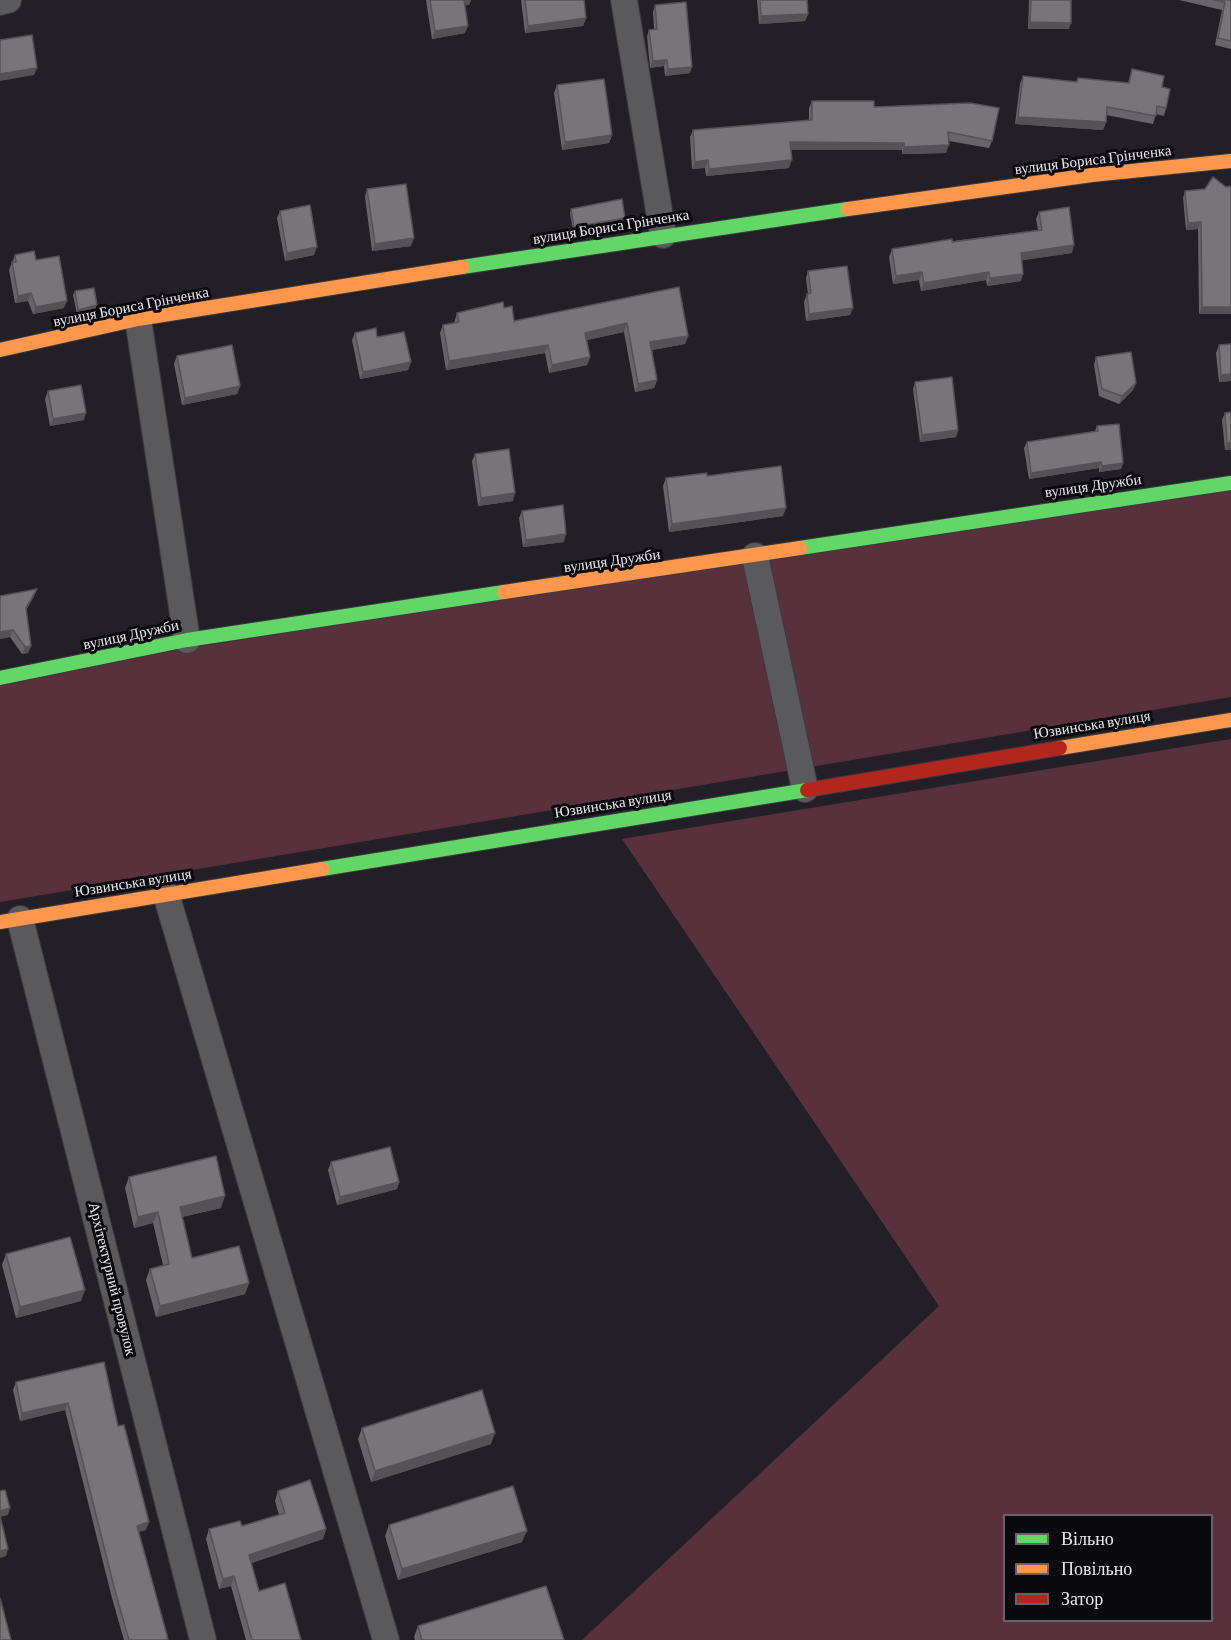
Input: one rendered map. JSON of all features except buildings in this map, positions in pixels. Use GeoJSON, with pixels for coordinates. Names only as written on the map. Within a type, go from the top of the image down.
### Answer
{"type":"FeatureCollection","features":[{"type":"Feature","properties":{"kind":"street"},"geometry":{"type":"LineString","coordinates":[[0,2],[8,0]]}},
{"type":"Feature","properties":{"kind":"street"},"geometry":{"type":"LineString","coordinates":[[624,0],[663,235]]}},
{"type":"Feature","properties":{"kind":"street","name":"вулиця Бориса Грінченка"},"geometry":{"type":"LineString","coordinates":[[0,350],[138,319],[663,235],[1080,177],[1231,160]]}},
{"type":"Feature","properties":{"kind":"street"},"geometry":{"type":"LineString","coordinates":[[138,319],[187,640]]}},
{"type":"Feature","properties":{"kind":"street","name":"вулиця Дружби"},"geometry":{"type":"LineString","coordinates":[[0,678],[187,640],[755,556],[928,526],[1231,483]]}},
{"type":"Feature","properties":{"kind":"street"},"geometry":{"type":"LineString","coordinates":[[755,556],[805,789]]}},
{"type":"Feature","properties":{"kind":"street","name":"Юзвинська вулиця"},"geometry":{"type":"LineString","coordinates":[[10,920],[1231,720]]}},
{"type":"Feature","properties":{"kind":"street"},"geometry":{"type":"LineString","coordinates":[[166,894],[386,1640]]}},
{"type":"Feature","properties":{"kind":"street","name":"Архітектурний провулок"},"geometry":{"type":"LineString","coordinates":[[10,920],[203,1640]]}},
{"type":"Feature","properties":{"kind":"shaded area"},"geometry":{"type":"Polygon","coordinates":[[[1231,483],[1231,697],[0,902],[0,678],[1231,483]]]}},
{"type":"Feature","properties":{"kind":"shaded area"},"geometry":{"type":"Polygon","coordinates":[[[1231,739],[1231,1640],[582,1640],[939,1306],[622,839],[1231,739]]]}},
{"type":"Feature","properties":{"kind":"traffic: fast"},"geometry":{"type":"LineString","coordinates":[[462,267],[848,209]]}},
{"type":"Feature","properties":{"kind":"traffic: fast"},"geometry":{"type":"LineString","coordinates":[[800,548],[1231,483]]}},
{"type":"Feature","properties":{"kind":"traffic: fast"},"geometry":{"type":"LineString","coordinates":[[0,678],[187,640],[504,592]]}},
{"type":"Feature","properties":{"kind":"traffic: fast"},"geometry":{"type":"LineString","coordinates":[[322,869],[807,790]]}},
{"type":"Feature","properties":{"kind":"traffic: slow"},"geometry":{"type":"LineString","coordinates":[[848,209],[1092,175],[1231,161]]}},
{"type":"Feature","properties":{"kind":"traffic: slow"},"geometry":{"type":"LineString","coordinates":[[0,350],[138,319],[462,267]]}},
{"type":"Feature","properties":{"kind":"traffic: slow"},"geometry":{"type":"LineString","coordinates":[[504,592],[800,548]]}},
{"type":"Feature","properties":{"kind":"traffic: slow"},"geometry":{"type":"LineString","coordinates":[[1060,748],[1231,720]]}},
{"type":"Feature","properties":{"kind":"traffic: slow"},"geometry":{"type":"LineString","coordinates":[[0,922],[322,869]]}},
{"type":"Feature","properties":{"kind":"traffic: jam"},"geometry":{"type":"LineString","coordinates":[[807,790],[1060,748]]}}]}
